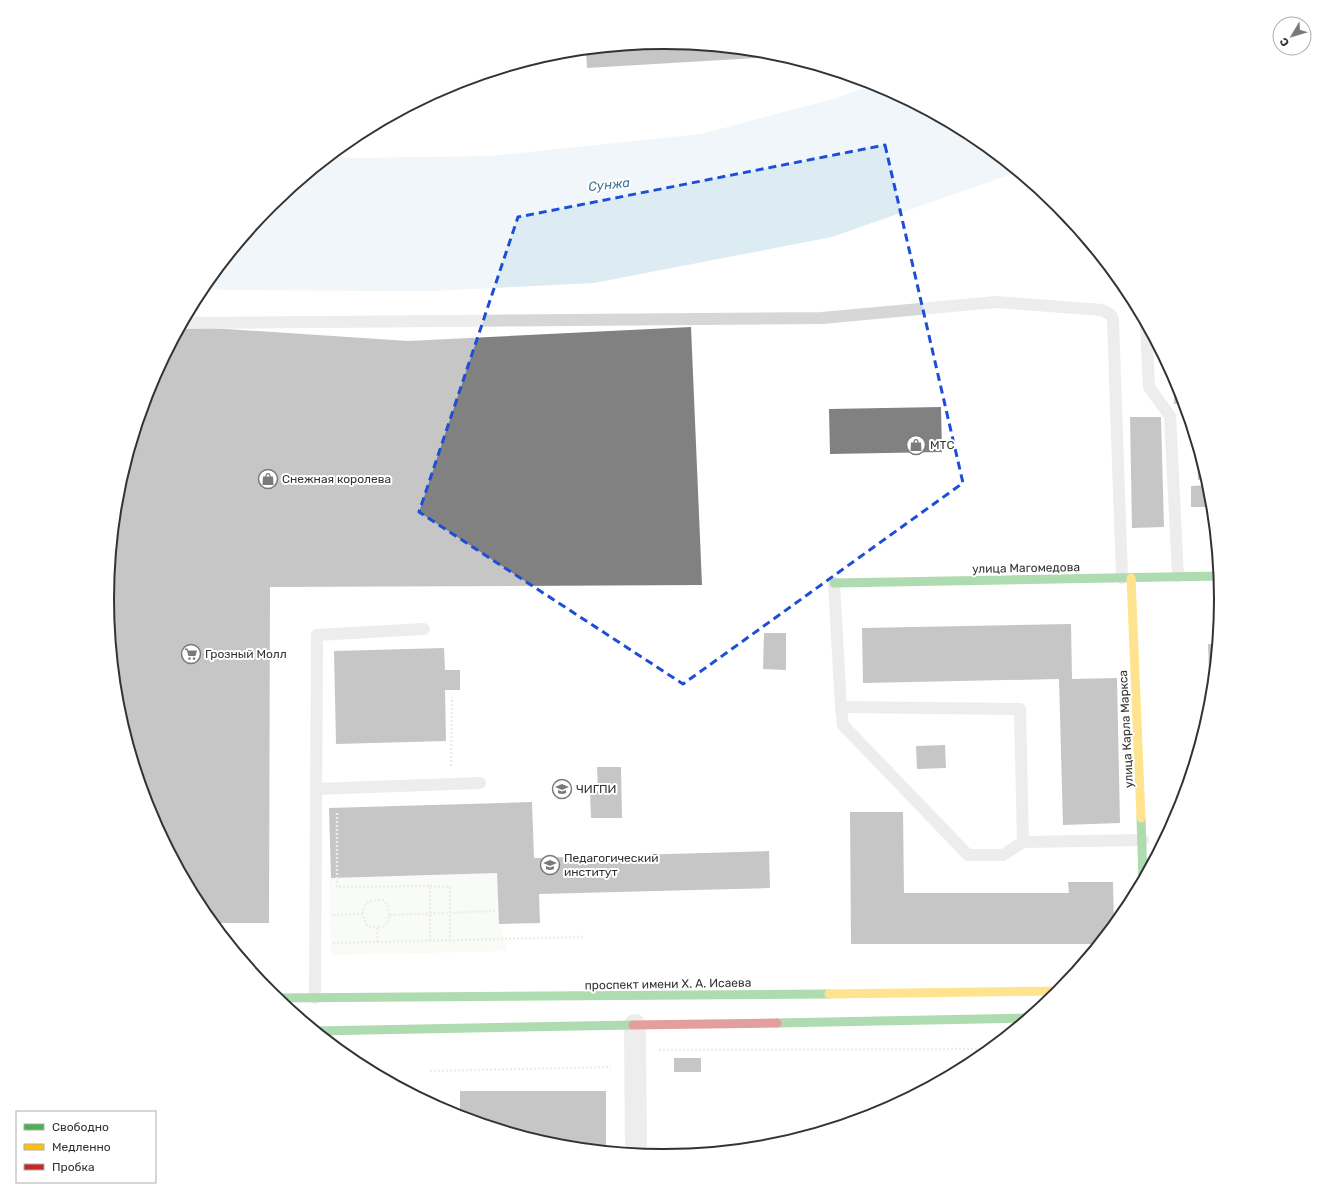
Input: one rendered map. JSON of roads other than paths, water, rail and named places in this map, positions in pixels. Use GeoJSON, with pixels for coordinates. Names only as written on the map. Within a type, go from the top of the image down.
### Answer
{"type":"FeatureCollection","features":[{"type":"Feature","properties":{"kind":"main road","name":"улица Магомедова"},"geometry":{"type":"LineString","coordinates":[[834,583],[1213,576]]}},
{"type":"Feature","properties":{"kind":"main road","name":"улица Карла Маркса"},"geometry":{"type":"LineString","coordinates":[[1126,578],[1143,840],[1143,871]]}},
{"type":"Feature","properties":{"kind":"main road","name":"проспект имени Х. А. Исаева"},"geometry":{"type":"LineString","coordinates":[[285,998],[568,997],[1051,991]]}},
{"type":"Feature","properties":{"kind":"main road"},"geometry":{"type":"LineString","coordinates":[[322,1030],[1021,1018]]}},
{"type":"Feature","properties":{"kind":"street"},"geometry":{"type":"LineString","coordinates":[[635,1025],[636,1149]]}},
{"type":"Feature","properties":{"kind":"lane"},"geometry":{"type":"LineString","coordinates":[[188,323],[822,318],[996,302],[1102,310],[1111,315],[1113,320],[1126,578]]}},
{"type":"Feature","properties":{"kind":"lane"},"geometry":{"type":"LineString","coordinates":[[1146,334],[1149,387],[1170,416],[1178,576]]}},
{"type":"Feature","properties":{"kind":"lane"},"geometry":{"type":"LineString","coordinates":[[834,583],[843,725],[968,855],[1003,855],[1023,842],[1143,840]]}},
{"type":"Feature","properties":{"kind":"lane"},"geometry":{"type":"LineString","coordinates":[[315,998],[317,635],[424,629]]}},
{"type":"Feature","properties":{"kind":"lane"},"geometry":{"type":"LineString","coordinates":[[841,707],[1020,709],[1023,842]]}},
{"type":"Feature","properties":{"kind":"lane"},"geometry":{"type":"LineString","coordinates":[[316,789],[480,783]]}},
{"type":"Feature","properties":{"kind":"water","name":"Сунжа"},"geometry":{"type":"Polygon","coordinates":[[[866,88],[875,91],[939,123],[970,142],[1012,174],[832,237],[594,283],[432,291],[210,289],[227,264],[275,210],[301,186],[338,157],[355,158],[491,156],[701,134],[833,99],[866,88]]]}},
{"type":"Feature","properties":{"kind":"place","name":"МТС"},"geometry":{"type":"Point","coordinates":[916,445]}},
{"type":"Feature","properties":{"kind":"place","name":"Снежная королева"},"geometry":{"type":"Point","coordinates":[268,479]}},
{"type":"Feature","properties":{"kind":"place","name":"Грозный Молл"},"geometry":{"type":"Point","coordinates":[191,654]}},
{"type":"Feature","properties":{"kind":"place","name":"ЧИГПИ"},"geometry":{"type":"Point","coordinates":[562,789]}},
{"type":"Feature","properties":{"kind":"place","name":"Педагогический институт"},"geometry":{"type":"Point","coordinates":[550,865]}}]}
